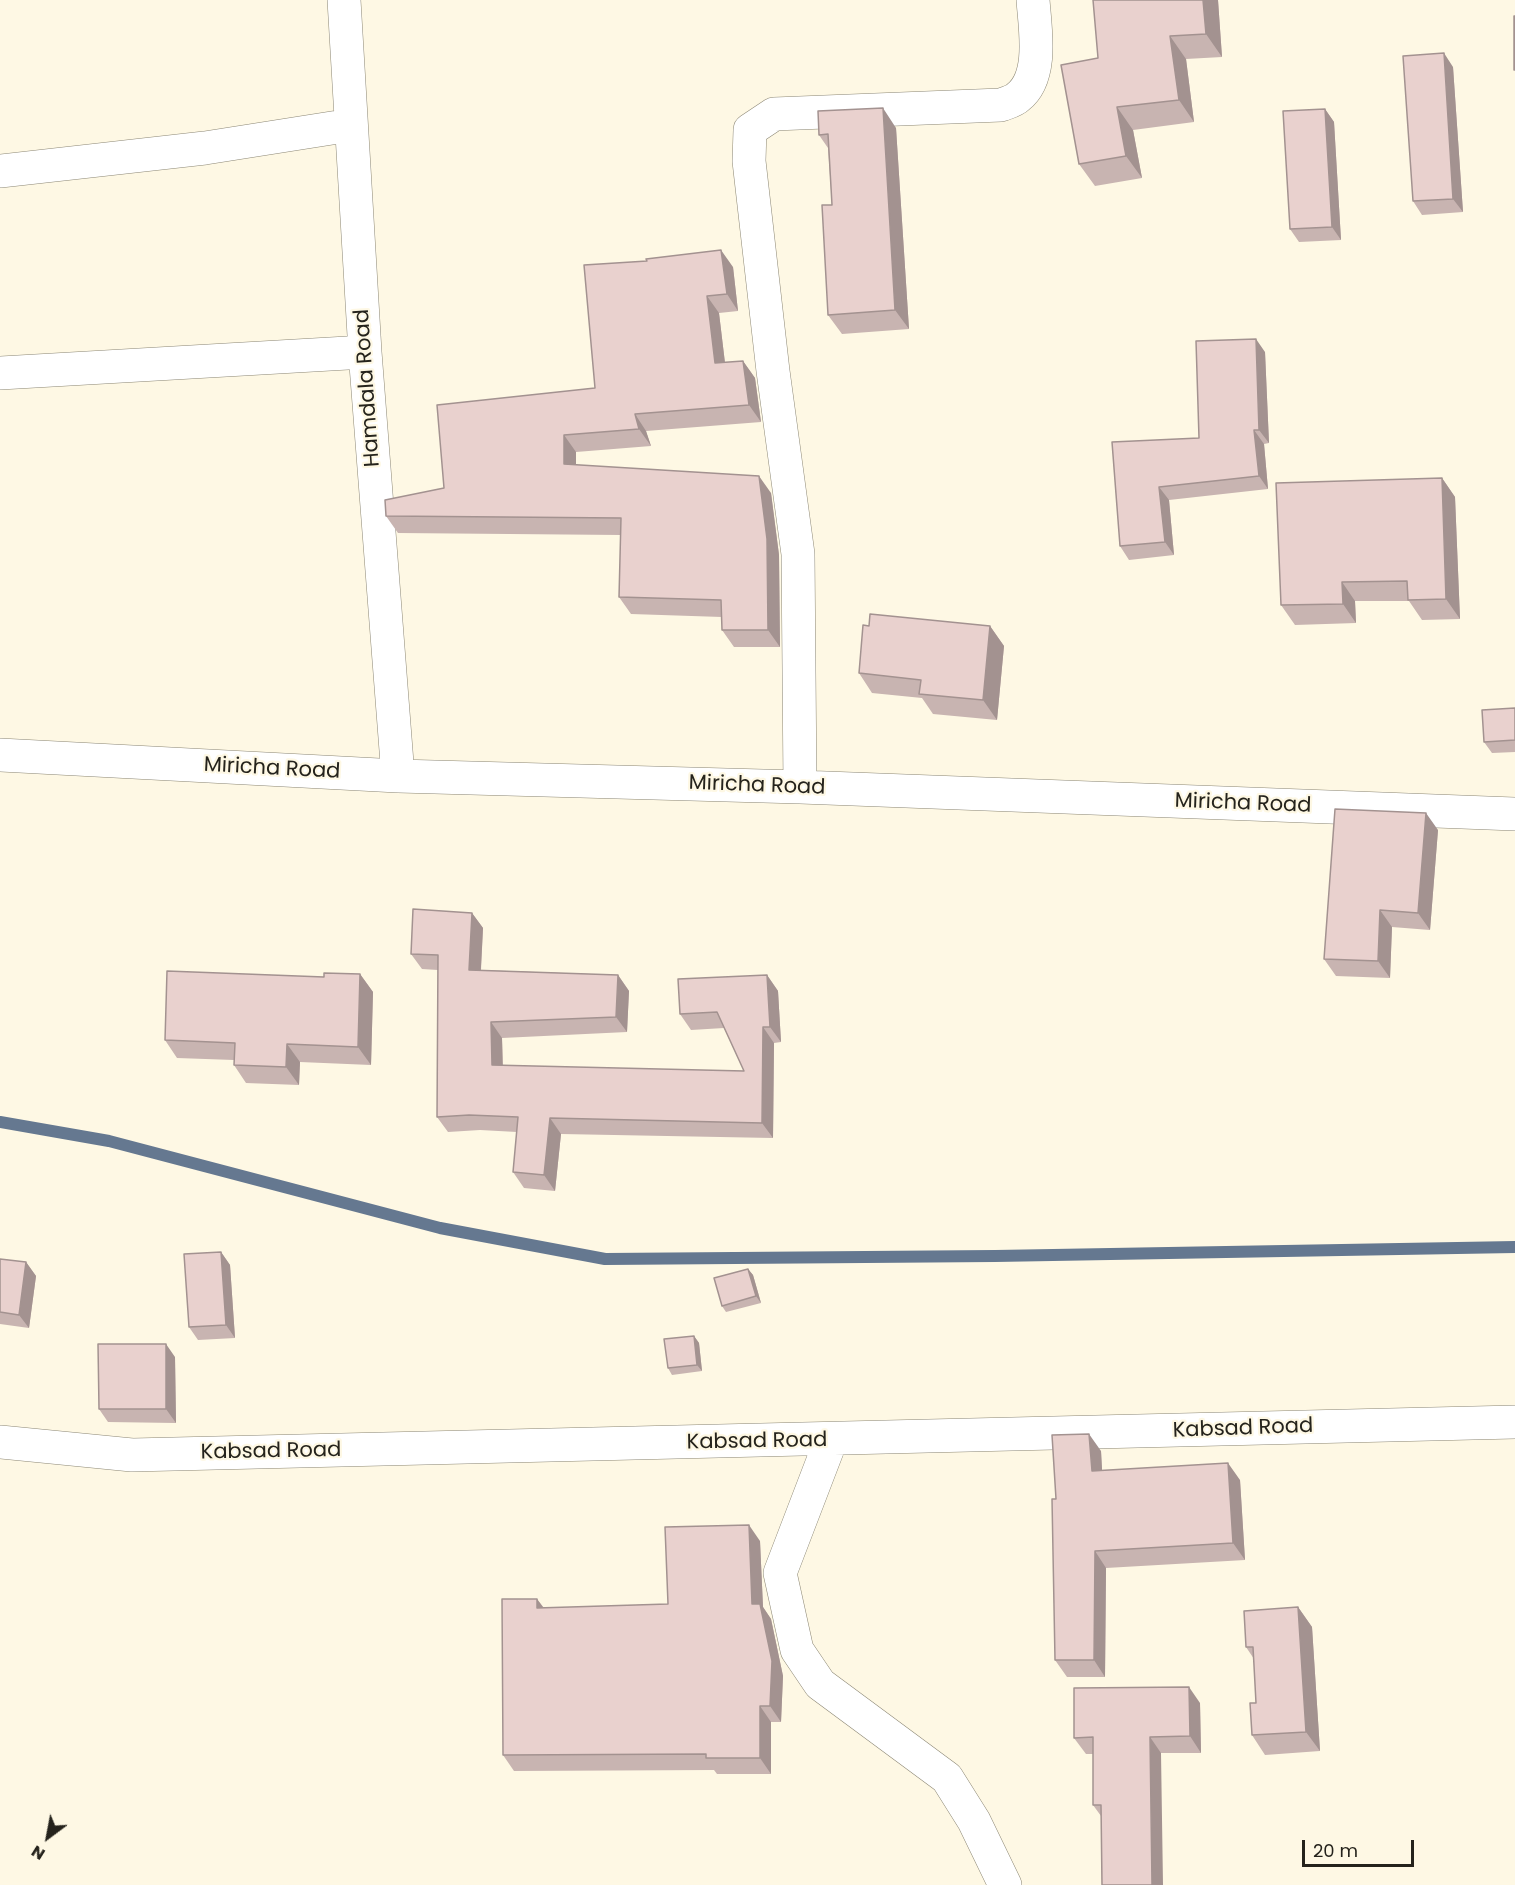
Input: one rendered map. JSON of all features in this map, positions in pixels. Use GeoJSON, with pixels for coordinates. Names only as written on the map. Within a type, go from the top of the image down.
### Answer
{"type":"FeatureCollection","features":[{"type":"Feature","properties":{"kind":"street","name":"Hamdala Road"},"geometry":{"type":"LineString","coordinates":[[344,0],[365,352],[398,776]]}},
{"type":"Feature","properties":{"kind":"street"},"geometry":{"type":"LineString","coordinates":[[800,787],[798,554],[769,336],[749,161],[750,130],[774,114],[1000,105],[1018,98],[1030,81],[1035,57],[1034,0]]}},
{"type":"Feature","properties":{"kind":"street"},"geometry":{"type":"LineString","coordinates":[[0,171],[205,148],[351,125]]}},
{"type":"Feature","properties":{"kind":"street"},"geometry":{"type":"LineString","coordinates":[[0,373],[365,352]]}},
{"type":"Feature","properties":{"kind":"street","name":"Miricha Road"},"geometry":{"type":"LineString","coordinates":[[0,755],[398,776],[800,787],[1515,814]]}},
{"type":"Feature","properties":{"kind":"street","name":"Kabsad Road"},"geometry":{"type":"LineString","coordinates":[[0,1442],[132,1455],[1515,1422]]}},
{"type":"Feature","properties":{"kind":"street"},"geometry":{"type":"LineString","coordinates":[[831,1440],[780,1573],[797,1650],[820,1684],[947,1778],[974,1821],[1005,1885]]}},
{"type":"Feature","properties":{"kind":"building"},"geometry":{"type":"Polygon","coordinates":[[[1093,0],[1203,0],[1206,34],[1170,36],[1179,100],[1117,107],[1126,156],[1079,164],[1061,65],[1098,58],[1093,0]]]}},
{"type":"Feature","properties":{"kind":"building"},"geometry":{"type":"Polygon","coordinates":[[[1515,16],[1515,70],[1514,70],[1515,16]]]}},
{"type":"Feature","properties":{"kind":"building"},"geometry":{"type":"Polygon","coordinates":[[[1444,53],[1453,199],[1413,201],[1403,56],[1444,53]]]}},
{"type":"Feature","properties":{"kind":"building"},"geometry":{"type":"Polygon","coordinates":[[[883,108],[895,310],[828,315],[822,205],[832,205],[828,134],[819,135],[818,111],[883,108]]]}},
{"type":"Feature","properties":{"kind":"building"},"geometry":{"type":"Polygon","coordinates":[[[1325,109],[1332,227],[1290,229],[1283,111],[1325,109]]]}},
{"type":"Feature","properties":{"kind":"building"},"geometry":{"type":"Polygon","coordinates":[[[721,250],[727,294],[707,296],[715,363],[743,361],[749,405],[635,414],[639,429],[564,435],[564,464],[759,476],[767,539],[768,630],[722,630],[721,600],[619,597],[621,518],[386,516],[385,500],[444,488],[437,405],[595,388],[584,265],[647,261],[646,259],[721,250]]]}},
{"type":"Feature","properties":{"kind":"building"},"geometry":{"type":"Polygon","coordinates":[[[1256,339],[1259,430],[1254,430],[1259,476],[1159,487],[1165,542],[1120,546],[1112,442],[1199,438],[1196,341],[1256,339]]]}},
{"type":"Feature","properties":{"kind":"building"},"geometry":{"type":"Polygon","coordinates":[[[1442,478],[1446,599],[1408,600],[1407,581],[1342,582],[1343,604],[1281,605],[1276,483],[1442,478]]]}},
{"type":"Feature","properties":{"kind":"building"},"geometry":{"type":"Polygon","coordinates":[[[870,614],[990,626],[983,700],[919,694],[921,680],[859,673],[863,625],[869,626],[870,614]]]}},
{"type":"Feature","properties":{"kind":"building"},"geometry":{"type":"Polygon","coordinates":[[[1515,708],[1515,740],[1484,742],[1482,710],[1515,708]]]}},
{"type":"Feature","properties":{"kind":"building"},"geometry":{"type":"Polygon","coordinates":[[[1335,809],[1426,813],[1418,913],[1380,910],[1378,961],[1324,959],[1335,809]]]}},
{"type":"Feature","properties":{"kind":"building"},"geometry":{"type":"Polygon","coordinates":[[[413,909],[472,913],[469,970],[618,975],[616,1017],[491,1022],[492,1065],[744,1071],[717,1012],[680,1014],[678,979],[767,975],[770,1027],[763,1027],[762,1123],[550,1118],[544,1175],[513,1172],[518,1117],[469,1115],[437,1117],[438,955],[411,954],[413,909]]]}},
{"type":"Feature","properties":{"kind":"building"},"geometry":{"type":"Polygon","coordinates":[[[167,971],[324,977],[324,973],[360,974],[358,1047],[287,1044],[286,1067],[234,1065],[235,1043],[165,1040],[167,971]]]}},
{"type":"Feature","properties":{"kind":"building"},"geometry":{"type":"Polygon","coordinates":[[[221,1252],[226,1325],[189,1327],[184,1254],[221,1252]]]}},
{"type":"Feature","properties":{"kind":"building"},"geometry":{"type":"Polygon","coordinates":[[[0,1259],[26,1262],[19,1315],[0,1312],[0,1259]]]}},
{"type":"Feature","properties":{"kind":"building"},"geometry":{"type":"Polygon","coordinates":[[[748,1269],[756,1296],[722,1306],[714,1278],[748,1269]]]}},
{"type":"Feature","properties":{"kind":"building"},"geometry":{"type":"Polygon","coordinates":[[[694,1336],[697,1365],[668,1368],[664,1339],[694,1336]]]}},
{"type":"Feature","properties":{"kind":"building"},"geometry":{"type":"Polygon","coordinates":[[[98,1344],[166,1344],[166,1409],[99,1409],[98,1344]]]}},
{"type":"Feature","properties":{"kind":"building"},"geometry":{"type":"Polygon","coordinates":[[[1089,1434],[1092,1471],[1228,1463],[1233,1543],[1095,1551],[1094,1660],[1055,1660],[1052,1499],[1056,1499],[1052,1435],[1089,1434]]]}},
{"type":"Feature","properties":{"kind":"building"},"geometry":{"type":"Polygon","coordinates":[[[749,1525],[752,1604],[760,1604],[772,1661],[770,1706],[760,1706],[760,1758],[706,1758],[706,1754],[503,1755],[502,1599],[537,1599],[537,1608],[668,1604],[665,1527],[749,1525]]]}},
{"type":"Feature","properties":{"kind":"building"},"geometry":{"type":"Polygon","coordinates":[[[1298,1607],[1306,1732],[1252,1735],[1250,1703],[1256,1703],[1253,1647],[1246,1647],[1244,1611],[1298,1607]]]}},
{"type":"Feature","properties":{"kind":"building"},"geometry":{"type":"Polygon","coordinates":[[[1189,1687],[1190,1736],[1150,1737],[1152,1885],[1102,1885],[1101,1805],[1093,1805],[1093,1737],[1074,1738],[1074,1688],[1189,1687]]]}},
{"type":"Feature","properties":{"kind":"waterway"},"geometry":{"type":"LineString","coordinates":[[0,1122],[109,1141],[440,1228],[605,1259],[995,1256],[1515,1247]]}}]}
